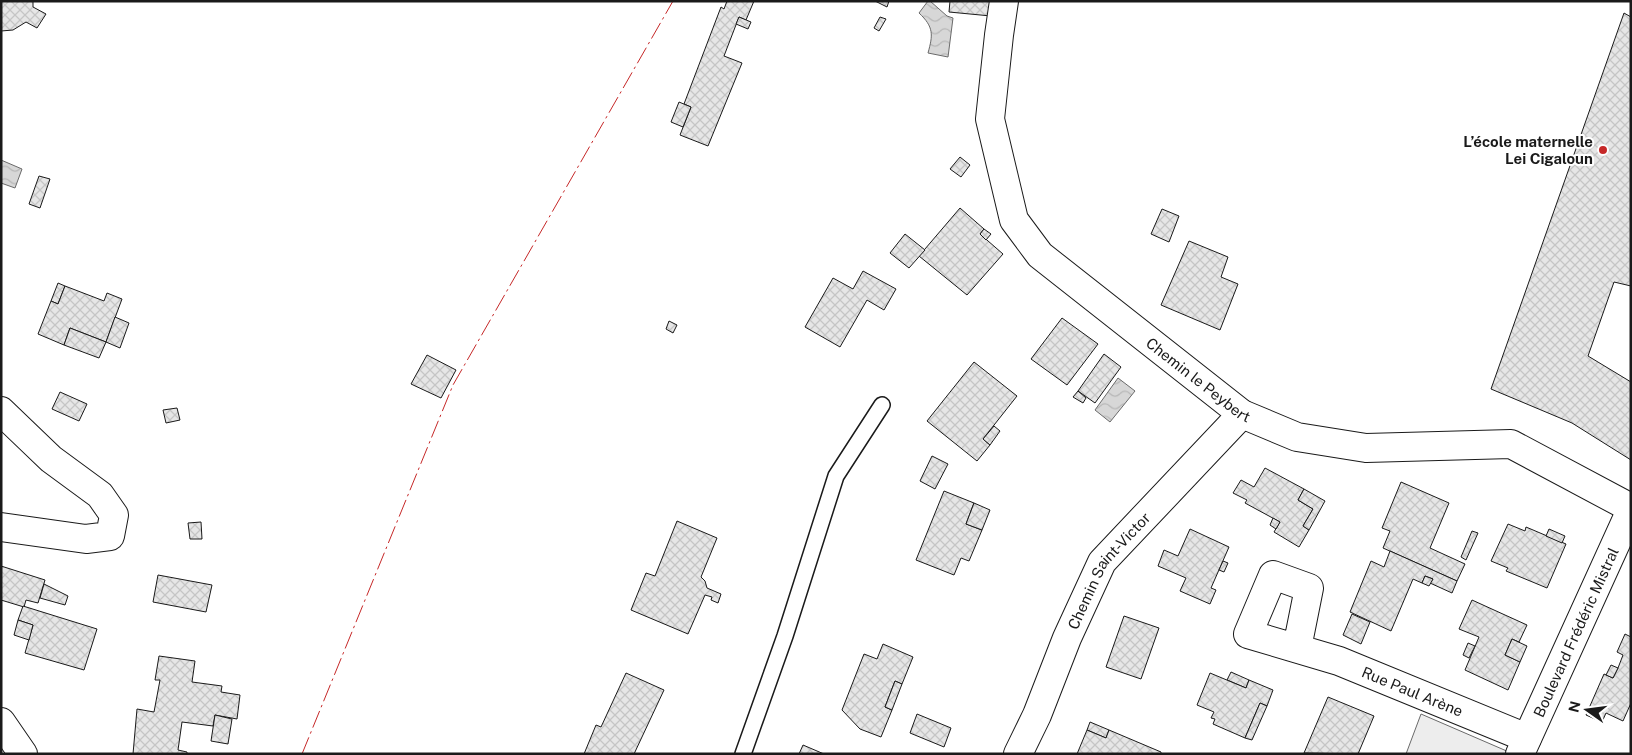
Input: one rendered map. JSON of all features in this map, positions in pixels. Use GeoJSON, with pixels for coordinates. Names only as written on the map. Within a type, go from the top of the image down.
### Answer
{"type":"FeatureCollection","features":[{"type":"Feature","properties":{"kind":"street","name":"Chemin le Peybert"},"geometry":{"type":"LineString","coordinates":[[1004,1],[998,35],[990,118],[1014,220],[1040,255],[1242,414],[1297,437],[1366,448],[1510,444],[1631,509]]}},
{"type":"Feature","properties":{"kind":"street"},"geometry":{"type":"LineString","coordinates":[[1,411],[51,459],[100,495],[114,515],[110,536],[86,539],[1,527]]}},
{"type":"Feature","properties":{"kind":"street","name":"Chemin Saint-Victor"},"geometry":{"type":"LineString","coordinates":[[1018,754],[1037,715],[1067,638],[1102,562],[1242,414]]}},
{"type":"Feature","properties":{"kind":"street","name":"Boulevard Frédéric Mistral"},"geometry":{"type":"LineString","coordinates":[[1523,746],[1631,509]]}},
{"type":"Feature","properties":{"kind":"street","name":"Rue Paul Arène"},"geometry":{"type":"LineString","coordinates":[[1296,648],[1339,661],[1523,746]]}},
{"type":"Feature","properties":{"kind":"street"},"geometry":{"type":"LineString","coordinates":[[1,722],[23,754]]}},
{"type":"Feature","properties":{"kind":"lane"},"geometry":{"type":"LineString","coordinates":[[743,754],[785,636],[836,476],[882,405]]}},
{"type":"Feature","properties":{"kind":"shaded area"},"geometry":{"type":"Polygon","coordinates":[[[1421,714],[1509,752],[1508,754],[1406,754],[1421,714]]]}},
{"type":"Feature","properties":{"kind":"water"},"geometry":{"type":"Polygon","coordinates":[[[928,1],[947,16],[953,18],[948,57],[928,53],[931,41],[930,27],[919,13],[928,1]]]}},
{"type":"Feature","properties":{"kind":"water"},"geometry":{"type":"Polygon","coordinates":[[[1,160],[22,169],[15,188],[1,183],[1,160]]]}},
{"type":"Feature","properties":{"kind":"water"},"geometry":{"type":"Polygon","coordinates":[[[1118,378],[1135,391],[1110,422],[1095,410],[1118,378]]]}},
{"type":"Feature","properties":{"kind":"building"},"geometry":{"type":"Polygon","coordinates":[[[1,1],[33,1],[33,7],[46,14],[37,28],[26,22],[13,30],[1,31],[1,1]]]}},
{"type":"Feature","properties":{"kind":"building"},"geometry":{"type":"Polygon","coordinates":[[[727,1],[754,1],[746,20],[739,17],[724,56],[742,63],[708,146],[680,135],[691,107],[684,104],[721,7],[724,9],[727,1]]]}},
{"type":"Feature","properties":{"kind":"building"},"geometry":{"type":"Polygon","coordinates":[[[875,1],[889,1],[887,7],[875,1]]]}},
{"type":"Feature","properties":{"kind":"building"},"geometry":{"type":"Polygon","coordinates":[[[950,1],[993,1],[991,16],[949,12],[950,1]]]}},
{"type":"Feature","properties":{"kind":"building","name":"L’école maternelle Lei Cigaloun"},"geometry":{"type":"Polygon","coordinates":[[[1624,13],[1631,17],[1631,286],[1614,282],[1588,356],[1631,382],[1631,460],[1572,423],[1491,389],[1624,13]]]}},
{"type":"Feature","properties":{"kind":"building"},"geometry":{"type":"Polygon","coordinates":[[[739,17],[751,22],[748,29],[736,24],[739,17]]]}},
{"type":"Feature","properties":{"kind":"building"},"geometry":{"type":"Polygon","coordinates":[[[880,17],[886,19],[879,31],[874,28],[880,17]]]}},
{"type":"Feature","properties":{"kind":"building"},"geometry":{"type":"Polygon","coordinates":[[[679,102],[691,107],[683,127],[671,122],[679,102]]]}},
{"type":"Feature","properties":{"kind":"building"},"geometry":{"type":"Polygon","coordinates":[[[960,157],[970,165],[961,177],[950,169],[960,157]]]}},
{"type":"Feature","properties":{"kind":"building"},"geometry":{"type":"Polygon","coordinates":[[[39,176],[50,179],[40,208],[29,204],[39,176]]]}},
{"type":"Feature","properties":{"kind":"building"},"geometry":{"type":"Polygon","coordinates":[[[960,208],[984,229],[980,234],[1003,254],[967,295],[919,256],[960,208]]]}},
{"type":"Feature","properties":{"kind":"building"},"geometry":{"type":"Polygon","coordinates":[[[1162,209],[1179,216],[1169,242],[1151,234],[1162,209]]]}},
{"type":"Feature","properties":{"kind":"building"},"geometry":{"type":"Polygon","coordinates":[[[984,229],[991,234],[986,240],[980,234],[984,229]]]}},
{"type":"Feature","properties":{"kind":"building"},"geometry":{"type":"Polygon","coordinates":[[[905,234],[925,250],[909,268],[890,253],[905,234]]]}},
{"type":"Feature","properties":{"kind":"building"},"geometry":{"type":"Polygon","coordinates":[[[1189,241],[1228,257],[1221,277],[1238,284],[1220,330],[1161,305],[1189,241]]]}},
{"type":"Feature","properties":{"kind":"building"},"geometry":{"type":"Polygon","coordinates":[[[863,271],[896,289],[884,310],[867,300],[840,347],[805,327],[833,278],[853,289],[863,271]]]}},
{"type":"Feature","properties":{"kind":"building"},"geometry":{"type":"Polygon","coordinates":[[[58,283],[65,286],[58,304],[51,301],[58,283]]]}},
{"type":"Feature","properties":{"kind":"building"},"geometry":{"type":"Polygon","coordinates":[[[65,286],[104,301],[107,293],[122,299],[106,342],[70,328],[64,345],[38,334],[51,301],[58,304],[65,286]]]}},
{"type":"Feature","properties":{"kind":"building"},"geometry":{"type":"Polygon","coordinates":[[[115,317],[129,323],[120,348],[106,342],[115,317]]]}},
{"type":"Feature","properties":{"kind":"building"},"geometry":{"type":"Polygon","coordinates":[[[1062,318],[1098,344],[1067,385],[1031,359],[1062,318]]]}},
{"type":"Feature","properties":{"kind":"building"},"geometry":{"type":"Polygon","coordinates":[[[669,321],[677,325],[673,333],[666,329],[669,321]]]}},
{"type":"Feature","properties":{"kind":"building"},"geometry":{"type":"Polygon","coordinates":[[[70,328],[106,342],[99,358],[64,345],[70,328]]]}},
{"type":"Feature","properties":{"kind":"building"},"geometry":{"type":"Polygon","coordinates":[[[1104,354],[1121,367],[1095,403],[1078,391],[1104,354]]]}},
{"type":"Feature","properties":{"kind":"building"},"geometry":{"type":"Polygon","coordinates":[[[427,355],[456,370],[441,398],[411,384],[427,355]]]}},
{"type":"Feature","properties":{"kind":"building"},"geometry":{"type":"Polygon","coordinates":[[[974,362],[1017,396],[983,439],[990,445],[977,461],[927,421],[974,362]]]}},
{"type":"Feature","properties":{"kind":"building"},"geometry":{"type":"Polygon","coordinates":[[[1078,391],[1086,398],[1083,403],[1073,397],[1078,391]]]}},
{"type":"Feature","properties":{"kind":"building"},"geometry":{"type":"Polygon","coordinates":[[[60,392],[87,404],[79,421],[52,409],[60,392]]]}},
{"type":"Feature","properties":{"kind":"building"},"geometry":{"type":"Polygon","coordinates":[[[177,408],[180,420],[166,423],[163,410],[177,408]]]}},
{"type":"Feature","properties":{"kind":"building"},"geometry":{"type":"Polygon","coordinates":[[[994,426],[1000,431],[990,445],[983,439],[994,426]]]}},
{"type":"Feature","properties":{"kind":"building"},"geometry":{"type":"Polygon","coordinates":[[[932,456],[948,464],[935,489],[920,481],[932,456]]]}},
{"type":"Feature","properties":{"kind":"building"},"geometry":{"type":"Polygon","coordinates":[[[1265,468],[1304,489],[1298,500],[1313,509],[1303,526],[1309,530],[1299,547],[1274,532],[1280,522],[1245,503],[1247,500],[1233,493],[1241,480],[1254,487],[1265,468]]]}},
{"type":"Feature","properties":{"kind":"building"},"geometry":{"type":"Polygon","coordinates":[[[1401,482],[1449,503],[1430,548],[1465,564],[1457,581],[1383,548],[1390,531],[1382,528],[1401,482]]]}},
{"type":"Feature","properties":{"kind":"building"},"geometry":{"type":"Polygon","coordinates":[[[1304,489],[1325,501],[1309,530],[1303,526],[1313,509],[1298,500],[1304,489]]]}},
{"type":"Feature","properties":{"kind":"building"},"geometry":{"type":"Polygon","coordinates":[[[944,491],[974,503],[966,524],[982,530],[969,561],[961,558],[954,575],[916,560],[944,491]]]}},
{"type":"Feature","properties":{"kind":"building"},"geometry":{"type":"Polygon","coordinates":[[[974,503],[990,510],[982,530],[966,524],[974,503]]]}},
{"type":"Feature","properties":{"kind":"building"},"geometry":{"type":"Polygon","coordinates":[[[1273,518],[1280,522],[1276,529],[1270,525],[1273,518]]]}},
{"type":"Feature","properties":{"kind":"building"},"geometry":{"type":"Polygon","coordinates":[[[677,521],[717,538],[701,577],[705,581],[707,588],[721,594],[718,603],[711,600],[712,597],[705,595],[688,634],[631,610],[646,573],[655,576],[677,521]]]}},
{"type":"Feature","properties":{"kind":"building"},"geometry":{"type":"Polygon","coordinates":[[[201,522],[202,539],[190,539],[188,523],[201,522]]]}},
{"type":"Feature","properties":{"kind":"building"},"geometry":{"type":"Polygon","coordinates":[[[1508,524],[1525,531],[1526,527],[1566,544],[1547,588],[1506,571],[1508,568],[1491,561],[1508,524]]]}},
{"type":"Feature","properties":{"kind":"building"},"geometry":{"type":"Polygon","coordinates":[[[1190,529],[1229,547],[1211,588],[1216,590],[1210,604],[1180,591],[1186,578],[1158,566],[1164,550],[1178,556],[1190,529]]]}},
{"type":"Feature","properties":{"kind":"building"},"geometry":{"type":"Polygon","coordinates":[[[1549,529],[1565,536],[1562,543],[1546,536],[1549,529]]]}},
{"type":"Feature","properties":{"kind":"building"},"geometry":{"type":"Polygon","coordinates":[[[1472,531],[1478,533],[1466,560],[1461,557],[1472,531]]]}},
{"type":"Feature","properties":{"kind":"building"},"geometry":{"type":"Polygon","coordinates":[[[1390,551],[1457,581],[1452,593],[1430,583],[1433,579],[1425,576],[1422,583],[1413,579],[1391,631],[1350,612],[1371,561],[1384,567],[1390,551]]]}},
{"type":"Feature","properties":{"kind":"building"},"geometry":{"type":"Polygon","coordinates":[[[1223,561],[1228,563],[1224,572],[1219,570],[1223,561]]]}},
{"type":"Feature","properties":{"kind":"building"},"geometry":{"type":"Polygon","coordinates":[[[1,566],[45,580],[38,603],[26,600],[24,607],[1,600],[1,566]]]}},
{"type":"Feature","properties":{"kind":"building"},"geometry":{"type":"Polygon","coordinates":[[[158,575],[212,585],[206,612],[153,602],[158,575]]]}},
{"type":"Feature","properties":{"kind":"building"},"geometry":{"type":"Polygon","coordinates":[[[1425,576],[1433,579],[1429,586],[1422,583],[1425,576]]]}},
{"type":"Feature","properties":{"kind":"building"},"geometry":{"type":"Polygon","coordinates":[[[44,584],[68,596],[65,605],[40,598],[44,584]]]}},
{"type":"Feature","properties":{"kind":"building"},"geometry":{"type":"Polygon","coordinates":[[[1472,600],[1527,625],[1519,642],[1512,639],[1505,655],[1520,662],[1508,690],[1465,670],[1479,637],[1459,629],[1472,600]]]}},
{"type":"Feature","properties":{"kind":"building"},"geometry":{"type":"Polygon","coordinates":[[[23,606],[97,629],[84,670],[25,653],[33,625],[18,620],[23,606]]]}},
{"type":"Feature","properties":{"kind":"building"},"geometry":{"type":"Polygon","coordinates":[[[1352,614],[1370,622],[1361,644],[1343,635],[1352,614]]]}},
{"type":"Feature","properties":{"kind":"building"},"geometry":{"type":"Polygon","coordinates":[[[1124,616],[1159,628],[1141,679],[1106,667],[1124,616]]]}},
{"type":"Feature","properties":{"kind":"building"},"geometry":{"type":"Polygon","coordinates":[[[18,620],[33,625],[29,640],[14,635],[18,620]]]}},
{"type":"Feature","properties":{"kind":"building"},"geometry":{"type":"Polygon","coordinates":[[[1625,634],[1631,637],[1631,703],[1623,721],[1606,713],[1602,722],[1586,715],[1604,674],[1613,678],[1618,668],[1623,655],[1617,652],[1625,634]]]}},
{"type":"Feature","properties":{"kind":"building"},"geometry":{"type":"Polygon","coordinates":[[[1512,639],[1527,646],[1520,662],[1505,655],[1512,639]]]}},
{"type":"Feature","properties":{"kind":"building"},"geometry":{"type":"Polygon","coordinates":[[[1468,643],[1475,646],[1469,658],[1463,655],[1468,643]]]}},
{"type":"Feature","properties":{"kind":"building"},"geometry":{"type":"Polygon","coordinates":[[[883,644],[913,657],[902,684],[895,681],[885,707],[892,710],[881,737],[860,729],[842,710],[864,654],[877,659],[883,644]]]}},
{"type":"Feature","properties":{"kind":"building"},"geometry":{"type":"Polygon","coordinates":[[[159,656],[195,661],[192,682],[222,686],[221,692],[240,695],[237,719],[215,715],[213,726],[182,722],[178,750],[187,752],[187,754],[133,754],[137,709],[154,712],[160,680],[155,680],[159,656]]]}},
{"type":"Feature","properties":{"kind":"building"},"geometry":{"type":"Polygon","coordinates":[[[1611,665],[1618,668],[1613,678],[1606,675],[1611,665]]]}},
{"type":"Feature","properties":{"kind":"building"},"geometry":{"type":"Polygon","coordinates":[[[1231,672],[1249,680],[1246,688],[1227,680],[1231,672]]]}},
{"type":"Feature","properties":{"kind":"building"},"geometry":{"type":"Polygon","coordinates":[[[626,673],[664,690],[634,754],[584,754],[596,725],[601,727],[626,673]]]}},
{"type":"Feature","properties":{"kind":"building"},"geometry":{"type":"Polygon","coordinates":[[[1210,673],[1246,688],[1249,680],[1273,690],[1267,706],[1260,703],[1245,738],[1213,724],[1215,719],[1211,718],[1214,712],[1197,705],[1210,673]]]}},
{"type":"Feature","properties":{"kind":"building"},"geometry":{"type":"Polygon","coordinates":[[[895,681],[902,684],[892,710],[885,707],[895,681]]]}},
{"type":"Feature","properties":{"kind":"building"},"geometry":{"type":"Polygon","coordinates":[[[1328,697],[1374,716],[1358,754],[1304,753],[1328,697]]]}},
{"type":"Feature","properties":{"kind":"building"},"geometry":{"type":"Polygon","coordinates":[[[1260,703],[1267,706],[1252,740],[1245,738],[1260,703]]]}},
{"type":"Feature","properties":{"kind":"building"},"geometry":{"type":"Polygon","coordinates":[[[917,714],[951,728],[944,747],[910,733],[917,714]]]}},
{"type":"Feature","properties":{"kind":"building"},"geometry":{"type":"Polygon","coordinates":[[[215,715],[232,719],[228,744],[211,741],[215,715]]]}},
{"type":"Feature","properties":{"kind":"building"},"geometry":{"type":"Polygon","coordinates":[[[1090,722],[1109,730],[1106,738],[1087,730],[1090,722]]]}},
{"type":"Feature","properties":{"kind":"building"},"geometry":{"type":"Polygon","coordinates":[[[1087,730],[1106,738],[1109,730],[1161,752],[1161,754],[1077,754],[1087,730]]]}},
{"type":"Feature","properties":{"kind":"building"},"geometry":{"type":"Polygon","coordinates":[[[803,745],[824,754],[799,754],[803,745]]]}},
{"type":"Feature","properties":{"kind":"power"},"geometry":{"type":"LineString","coordinates":[[302,754],[453,385],[673,1]]}},
{"type":"Feature","properties":{"kind":"place","name":"L’école maternelle Lei Cigaloun"},"geometry":{"type":"Point","coordinates":[1603,150]}}]}
